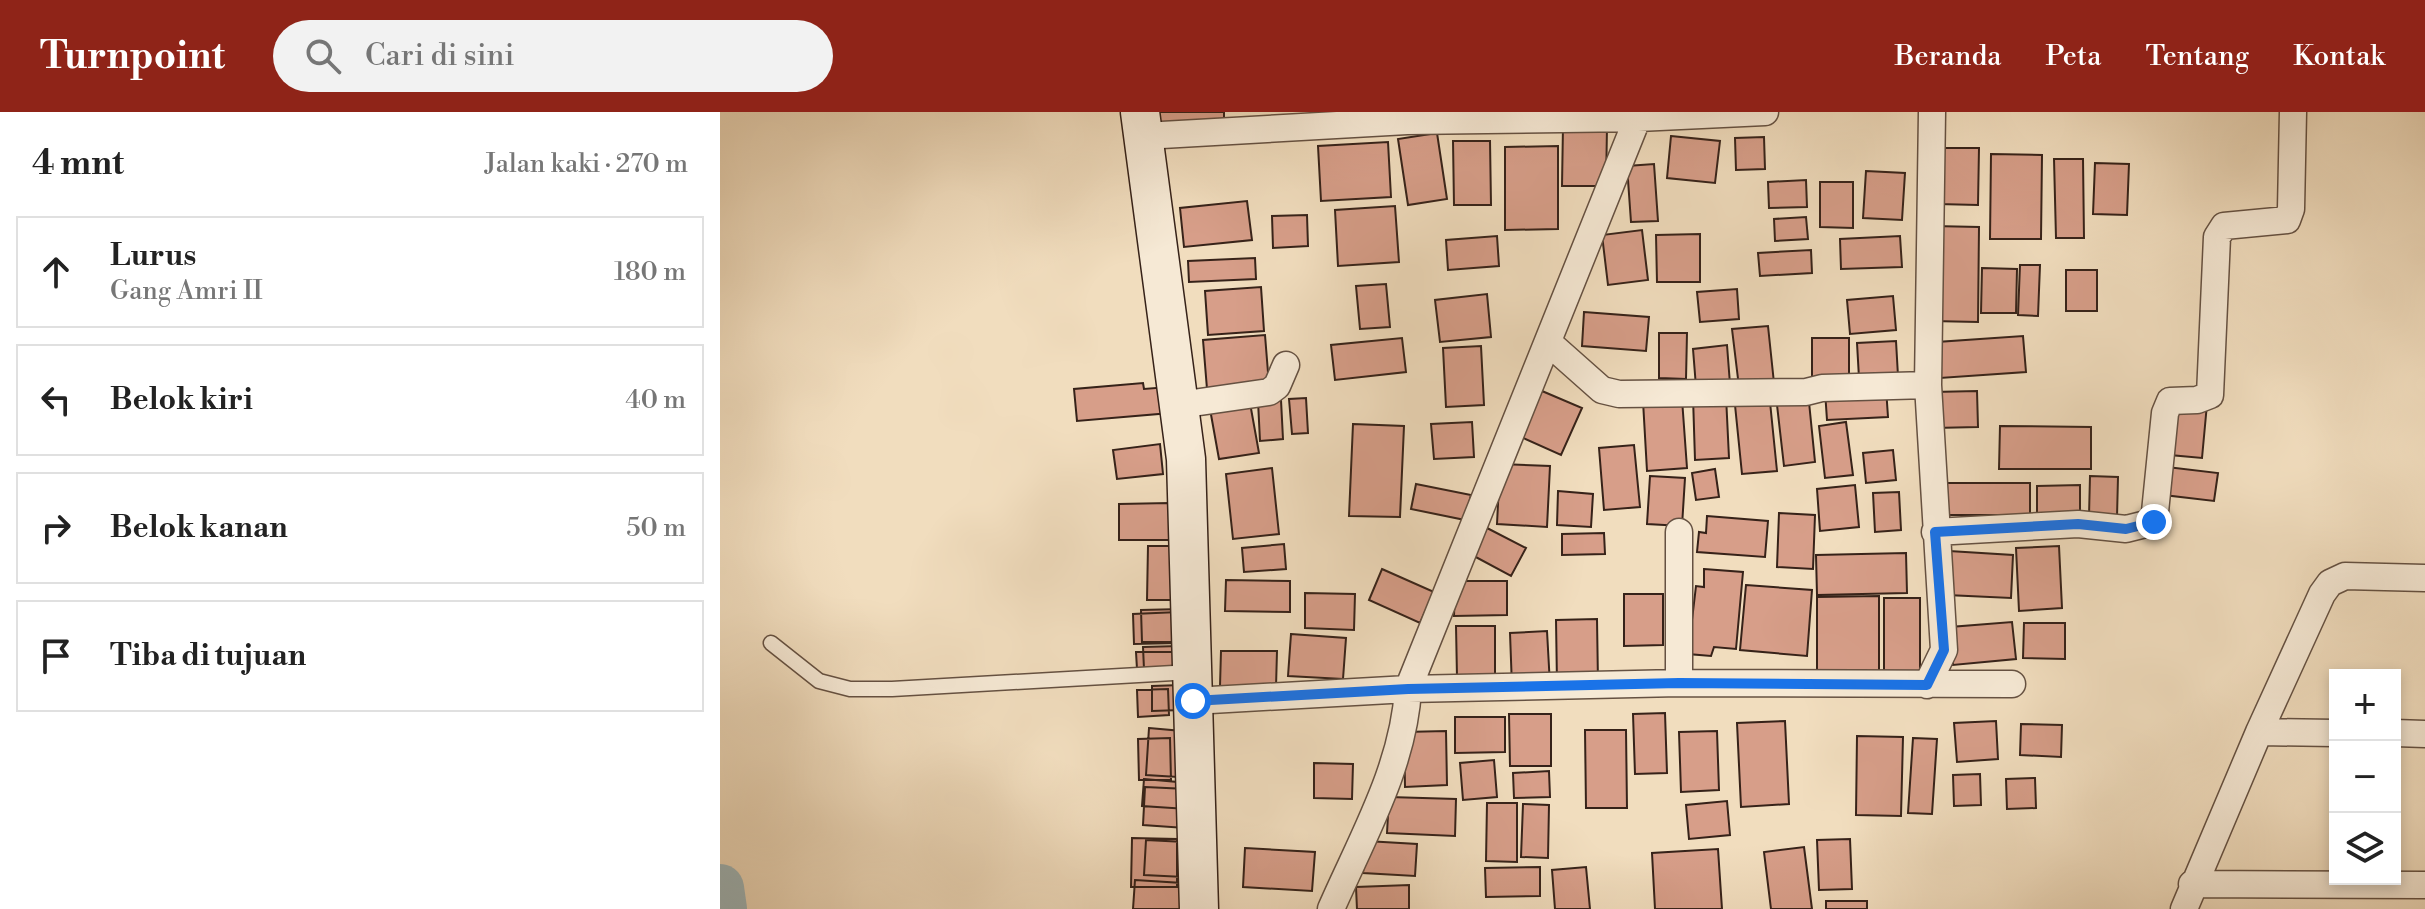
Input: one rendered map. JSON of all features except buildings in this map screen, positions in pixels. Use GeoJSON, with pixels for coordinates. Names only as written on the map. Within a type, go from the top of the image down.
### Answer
{"type":"FeatureCollection","features":[{"type":"Feature","properties":{"kind":"main road"},"geometry":{"type":"LineString","coordinates":[[1142,124],[1186,459],[1199,909]]}},
{"type":"Feature","properties":{"kind":"street"},"geometry":{"type":"LineString","coordinates":[[1142,124],[1407,116],[1765,112]]}},
{"type":"Feature","properties":{"kind":"street"},"geometry":{"type":"LineString","coordinates":[[1927,685],[1944,650],[1928,385],[1932,112]]}},
{"type":"Feature","properties":{"kind":"street"},"geometry":{"type":"LineString","coordinates":[[1935,532],[2078,524],[2126,529],[2154,522],[2165,413],[2170,401],[2197,400],[2210,395],[2217,237],[2224,226],[2287,220],[2291,209],[2293,112]]}},
{"type":"Feature","properties":{"kind":"street"},"geometry":{"type":"LineString","coordinates":[[1331,909],[1373,821],[1399,739],[1408,689],[1639,115]]}},
{"type":"Feature","properties":{"kind":"street"},"geometry":{"type":"LineString","coordinates":[[1549,343],[1602,390],[1619,394],[1806,392],[1822,388],[1928,385]]}},
{"type":"Feature","properties":{"kind":"street"},"geometry":{"type":"LineString","coordinates":[[1179,405],[1269,392],[1277,386],[1286,365]]}},
{"type":"Feature","properties":{"kind":"street"},"geometry":{"type":"LineString","coordinates":[[1679,532],[1679,683]]}},
{"type":"Feature","properties":{"kind":"street"},"geometry":{"type":"LineString","coordinates":[[2425,578],[2345,576],[2330,583],[2322,594],[2259,732],[2188,897],[2425,885]]}},
{"type":"Feature","properties":{"kind":"street"},"geometry":{"type":"LineString","coordinates":[[1192,686],[1408,689],[1679,683],[2012,684]]}},
{"type":"Feature","properties":{"kind":"street"},"geometry":{"type":"LineString","coordinates":[[2259,732],[2329,733]]}},
{"type":"Feature","properties":{"kind":"street"},"geometry":{"type":"LineString","coordinates":[[2401,733],[2425,734]]}},
{"type":"Feature","properties":{"kind":"lane"},"geometry":{"type":"LineString","coordinates":[[771,643],[819,681],[850,689],[1192,686]]}},
{"type":"Feature","properties":{"kind":"waterway"},"geometry":{"type":"LineString","coordinates":[[720,888],[723,909]]}},
{"type":"Feature","properties":{"kind":"route"},"geometry":{"type":"LineString","coordinates":[[1193,701],[1408,689],[1679,683],[1927,685],[1944,650],[1935,532],[2078,524],[2126,529],[2154,522]]}}]}
